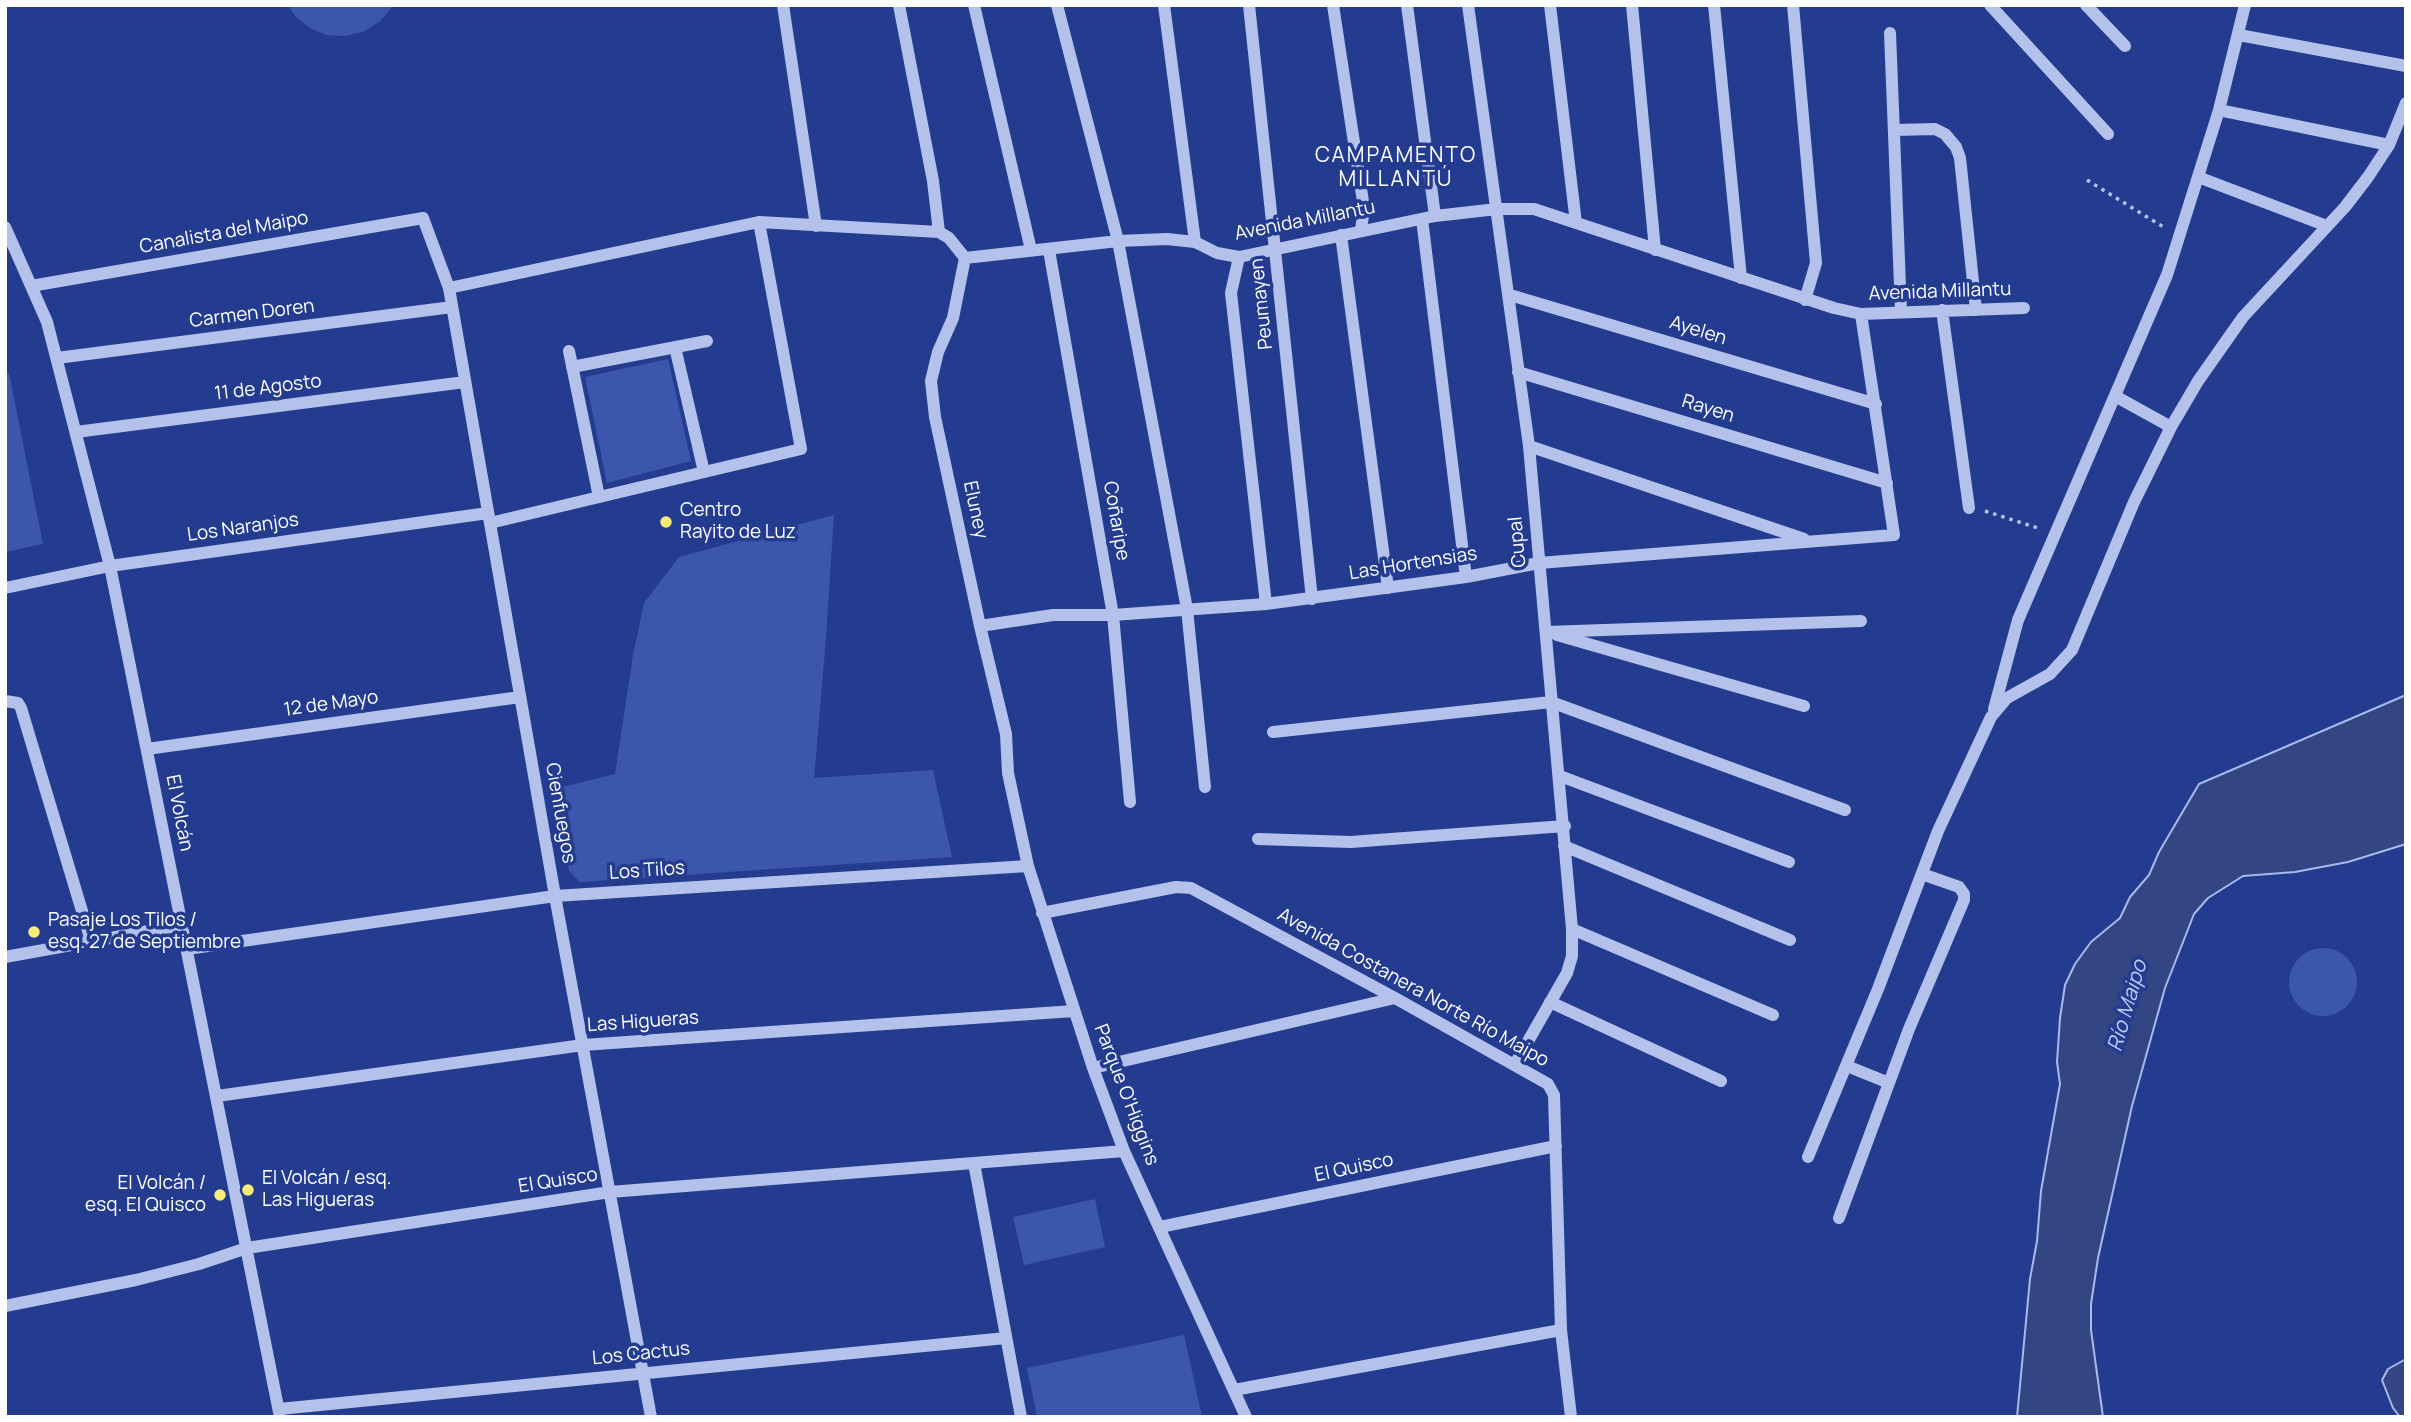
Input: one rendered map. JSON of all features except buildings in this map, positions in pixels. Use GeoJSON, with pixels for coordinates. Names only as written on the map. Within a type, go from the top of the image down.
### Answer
{"type":"FeatureCollection","features":[{"type":"Feature","properties":{"kind":"street"},"geometry":{"type":"LineString","coordinates":[[783,5],[816,226]]}},
{"type":"Feature","properties":{"kind":"street"},"geometry":{"type":"LineString","coordinates":[[899,5],[933,181],[939,232]]}},
{"type":"Feature","properties":{"kind":"street"},"geometry":{"type":"LineString","coordinates":[[974,5],[1031,250]]}},
{"type":"Feature","properties":{"kind":"street"},"geometry":{"type":"LineString","coordinates":[[1057,5],[1118,241],[1187,609],[1205,787]]}},
{"type":"Feature","properties":{"kind":"street"},"geometry":{"type":"LineString","coordinates":[[1164,5],[1195,242]]}},
{"type":"Feature","properties":{"kind":"street","name":"Peumayen"},"geometry":{"type":"LineString","coordinates":[[1249,5],[1312,599]]}},
{"type":"Feature","properties":{"kind":"street"},"geometry":{"type":"LineString","coordinates":[[1333,5],[1364,208],[1361,230]]}},
{"type":"Feature","properties":{"kind":"street"},"geometry":{"type":"LineString","coordinates":[[1407,5],[1466,577]]}},
{"type":"Feature","properties":{"kind":"street","name":"Cupal"},"geometry":{"type":"LineString","coordinates":[[1468,5],[1529,446],[1551,702],[1565,826],[1564,846],[1572,929],[1572,956],[1567,973],[1515,1064]]}},
{"type":"Feature","properties":{"kind":"street"},"geometry":{"type":"LineString","coordinates":[[1550,5],[1576,223]]}},
{"type":"Feature","properties":{"kind":"street"},"geometry":{"type":"LineString","coordinates":[[1632,5],[1655,250]]}},
{"type":"Feature","properties":{"kind":"street"},"geometry":{"type":"LineString","coordinates":[[1714,5],[1741,278]]}},
{"type":"Feature","properties":{"kind":"street"},"geometry":{"type":"LineString","coordinates":[[1793,5],[1816,263],[1805,300]]}},
{"type":"Feature","properties":{"kind":"street"},"geometry":{"type":"LineString","coordinates":[[1990,5],[2108,134]]}},
{"type":"Feature","properties":{"kind":"street"},"geometry":{"type":"LineString","coordinates":[[2086,5],[2125,46]]}},
{"type":"Feature","properties":{"kind":"street"},"geometry":{"type":"LineString","coordinates":[[1808,1157],[1847,1066],[1938,831],[1991,717],[2018,620],[2167,275],[2219,110],[2245,5]]}},
{"type":"Feature","properties":{"kind":"street"},"geometry":{"type":"LineString","coordinates":[[1890,33],[1901,311]]}},
{"type":"Feature","properties":{"kind":"street"},"geometry":{"type":"LineString","coordinates":[[2239,35],[2406,66]]}},
{"type":"Feature","properties":{"kind":"street"},"geometry":{"type":"LineString","coordinates":[[1991,717],[2007,698],[2050,674],[2072,650],[2134,502],[2171,428],[2205,370],[2243,317],[2345,207],[2389,145],[2406,103]]}},
{"type":"Feature","properties":{"kind":"street"},"geometry":{"type":"LineString","coordinates":[[2219,110],[2389,145]]}},
{"type":"Feature","properties":{"kind":"street"},"geometry":{"type":"LineString","coordinates":[[1894,130],[1935,129],[1949,137],[1956,147],[1960,158],[1976,310]]}},
{"type":"Feature","properties":{"kind":"street"},"geometry":{"type":"LineString","coordinates":[[2198,177],[2327,226]]}},
{"type":"Feature","properties":{"kind":"street","name":"Avenida Millantu"},"geometry":{"type":"LineString","coordinates":[[965,258],[1118,241],[1167,239],[1195,242],[1217,253],[1239,257],[1428,217],[1497,209],[1534,209],[1805,300],[1861,314],[2024,309]]}},
{"type":"Feature","properties":{"kind":"street","name":"Canalista del Maipo"},"geometry":{"type":"LineString","coordinates":[[31,286],[423,218]]}},
{"type":"Feature","properties":{"kind":"street","name":"Cienfuegos"},"geometry":{"type":"LineString","coordinates":[[423,218],[449,288],[555,896],[651,1417]]}},
{"type":"Feature","properties":{"kind":"street"},"geometry":{"type":"LineString","coordinates":[[449,288],[759,222],[939,232],[949,238],[965,258]]}},
{"type":"Feature","properties":{"kind":"street","name":"Los Naranjos"},"geometry":{"type":"LineString","coordinates":[[5,588],[110,566],[489,518],[599,497],[801,449],[759,222]]}},
{"type":"Feature","properties":{"kind":"street","name":"El Volcán"},"geometry":{"type":"LineString","coordinates":[[6,229],[47,322],[110,566],[279,1413]]}},
{"type":"Feature","properties":{"kind":"street"},"geometry":{"type":"LineString","coordinates":[[1341,235],[1388,588]]}},
{"type":"Feature","properties":{"kind":"street","name":"Coñaripe"},"geometry":{"type":"LineString","coordinates":[[1049,250],[1113,615],[1130,802]]}},
{"type":"Feature","properties":{"kind":"street"},"geometry":{"type":"LineString","coordinates":[[1239,257],[1231,293],[1266,604]]}},
{"type":"Feature","properties":{"kind":"street","name":"Eluney"},"geometry":{"type":"LineString","coordinates":[[965,258],[953,318],[938,352],[931,381],[934,417],[1006,734],[1008,773]]}},
{"type":"Feature","properties":{"kind":"street","name":"Ayelen"},"geometry":{"type":"LineString","coordinates":[[1510,295],[1876,404]]}},
{"type":"Feature","properties":{"kind":"street","name":"Carmen Doren"},"geometry":{"type":"LineString","coordinates":[[57,358],[452,307]]}},
{"type":"Feature","properties":{"kind":"street"},"geometry":{"type":"LineString","coordinates":[[1942,310],[1969,508]]}},
{"type":"Feature","properties":{"kind":"street"},"geometry":{"type":"LineString","coordinates":[[1861,314],[1887,483]]}},
{"type":"Feature","properties":{"kind":"street"},"geometry":{"type":"LineString","coordinates":[[572,367],[707,341]]}},
{"type":"Feature","properties":{"kind":"street"},"geometry":{"type":"LineString","coordinates":[[675,347],[704,472]]}},
{"type":"Feature","properties":{"kind":"street"},"geometry":{"type":"LineString","coordinates":[[569,351],[599,497]]}},
{"type":"Feature","properties":{"kind":"street","name":"Rayen"},"geometry":{"type":"LineString","coordinates":[[1518,372],[1887,483]]}},
{"type":"Feature","properties":{"kind":"street","name":"11 de Agosto"},"geometry":{"type":"LineString","coordinates":[[76,432],[465,382]]}},
{"type":"Feature","properties":{"kind":"street"},"geometry":{"type":"LineString","coordinates":[[2115,396],[2171,428]]}},
{"type":"Feature","properties":{"kind":"street"},"geometry":{"type":"LineString","coordinates":[[1529,446],[1810,541]]}},
{"type":"Feature","properties":{"kind":"street","name":"Las Hortensias"},"geometry":{"type":"LineString","coordinates":[[980,626],[1053,615],[1113,615],[1312,599],[1466,577],[1539,563],[1895,535],[1887,483]]}},
{"type":"Feature","properties":{"kind":"street"},"geometry":{"type":"LineString","coordinates":[[1547,632],[1861,621]]}},
{"type":"Feature","properties":{"kind":"street"},"geometry":{"type":"LineString","coordinates":[[1547,632],[1804,706]]}},
{"type":"Feature","properties":{"kind":"street","name":"12 de Mayo"},"geometry":{"type":"LineString","coordinates":[[147,749],[520,697]]}},
{"type":"Feature","properties":{"kind":"street"},"geometry":{"type":"LineString","coordinates":[[5,701],[18,703],[21,708],[91,942]]}},
{"type":"Feature","properties":{"kind":"street"},"geometry":{"type":"LineString","coordinates":[[1273,732],[1551,702],[1845,810]]}},
{"type":"Feature","properties":{"kind":"street","name":"Parque O'Higgins"},"geometry":{"type":"LineString","coordinates":[[1008,773],[1028,866],[1093,1068],[1125,1151],[1246,1417]]}},
{"type":"Feature","properties":{"kind":"street"},"geometry":{"type":"LineString","coordinates":[[1560,776],[1789,862]]}},
{"type":"Feature","properties":{"kind":"street"},"geometry":{"type":"LineString","coordinates":[[1258,839],[1351,842],[1565,826]]}},
{"type":"Feature","properties":{"kind":"street"},"geometry":{"type":"LineString","coordinates":[[1564,846],[1790,940]]}},
{"type":"Feature","properties":{"kind":"street","name":"Los Tilos"},"geometry":{"type":"LineString","coordinates":[[187,949],[555,896],[1028,866]]}},
{"type":"Feature","properties":{"kind":"street"},"geometry":{"type":"LineString","coordinates":[[1839,1218],[1889,1083],[1964,900],[1964,894],[1959,887],[1922,874]]}},
{"type":"Feature","properties":{"kind":"street","name":"Avenida Costanera Norte Río Maipo"},"geometry":{"type":"LineString","coordinates":[[1042,913],[1176,887],[1196,890],[1548,1084],[1554,1095],[1561,1330],[1571,1417]]}},
{"type":"Feature","properties":{"kind":"street"},"geometry":{"type":"LineString","coordinates":[[5,957],[182,925]]}},
{"type":"Feature","properties":{"kind":"street"},"geometry":{"type":"LineString","coordinates":[[1572,929],[1773,1015]]}},
{"type":"Feature","properties":{"kind":"street"},"geometry":{"type":"LineString","coordinates":[[1093,1068],[1395,998]]}},
{"type":"Feature","properties":{"kind":"street"},"geometry":{"type":"LineString","coordinates":[[1550,1002],[1721,1081]]}},
{"type":"Feature","properties":{"kind":"street","name":"Las Higueras"},"geometry":{"type":"LineString","coordinates":[[217,1096],[583,1045],[1074,1011]]}},
{"type":"Feature","properties":{"kind":"street"},"geometry":{"type":"LineString","coordinates":[[1847,1066],[1889,1083]]}},
{"type":"Feature","properties":{"kind":"street","name":"El Quisco"},"geometry":{"type":"LineString","coordinates":[[1160,1227],[1556,1146]]}},
{"type":"Feature","properties":{"kind":"street","name":"El Quisco"},"geometry":{"type":"LineString","coordinates":[[5,1306],[136,1280],[247,1248],[610,1192],[1125,1151]]}},
{"type":"Feature","properties":{"kind":"street"},"geometry":{"type":"LineString","coordinates":[[974,1163],[1021,1417]]}},
{"type":"Feature","properties":{"kind":"street"},"geometry":{"type":"LineString","coordinates":[[1234,1390],[1561,1330]]}},
{"type":"Feature","properties":{"kind":"street","name":"Los Cactus"},"geometry":{"type":"LineString","coordinates":[[279,1413],[643,1373],[1006,1338]]}},
{"type":"Feature","properties":{"kind":"path"},"geometry":{"type":"LineString","coordinates":[[2087,180],[2168,230]]}},
{"type":"Feature","properties":{"kind":"path"},"geometry":{"type":"LineString","coordinates":[[1994,513],[2042,529]]}},
{"type":"Feature","properties":{"kind":"shaded area"},"geometry":{"type":"Polygon","coordinates":[[[288,5],[394,5],[379,22],[363,32],[345,36],[327,35],[310,28],[295,16],[288,5]]]}},
{"type":"Feature","properties":{"kind":"shaded area"},"geometry":{"type":"Polygon","coordinates":[[[668,359],[691,461],[607,483],[585,377],[668,359]]]}},
{"type":"Feature","properties":{"kind":"shaded area"},"geometry":{"type":"Polygon","coordinates":[[[9,373],[43,544],[5,552],[5,374],[9,373]]]}},
{"type":"Feature","properties":{"kind":"shaded area"},"geometry":{"type":"Polygon","coordinates":[[[834,515],[814,778],[933,770],[952,857],[580,882],[569,871],[555,789],[615,774],[633,655],[644,603],[679,557],[834,515]]]}},
{"type":"Feature","properties":{"kind":"shaded area"},"geometry":{"type":"Polygon","coordinates":[[[2323,948],[2336,951],[2347,958],[2354,969],[2357,982],[2354,995],[2347,1006],[2336,1013],[2323,1016],[2310,1013],[2299,1006],[2292,995],[2289,982],[2292,969],[2299,958],[2310,951],[2323,948]]]}},
{"type":"Feature","properties":{"kind":"shaded area"},"geometry":{"type":"Polygon","coordinates":[[[1095,1199],[1105,1247],[1024,1265],[1013,1217],[1095,1199]]]}},
{"type":"Feature","properties":{"kind":"shaded area"},"geometry":{"type":"Polygon","coordinates":[[[1184,1335],[1202,1417],[1037,1417],[1027,1368],[1184,1335]]]}},
{"type":"Feature","properties":{"kind":"water","name":"Río Maipo"},"geometry":{"type":"Polygon","coordinates":[[[2406,695],[2406,844],[2348,862],[2295,872],[2243,876],[2208,898],[2194,914],[2165,988],[2132,1106],[2098,1258],[2091,1304],[2091,1330],[2103,1417],[2017,1417],[2041,1191],[2060,1084],[2057,1062],[2060,1018],[2065,985],[2075,964],[2091,942],[2120,918],[2130,897],[2149,875],[2159,852],[2199,784],[2406,695]]]}},
{"type":"Feature","properties":{"kind":"water"},"geometry":{"type":"Polygon","coordinates":[[[2406,1359],[2406,1417],[2400,1417],[2393,1408],[2382,1380],[2388,1369],[2406,1359]]]}},
{"type":"Feature","properties":{"kind":"place","name":"Centro Rayito de Luz"},"geometry":{"type":"Point","coordinates":[666,522]}},
{"type":"Feature","properties":{"kind":"place","name":"Pasaje Los Tilos / esq. 27 de Septiembre"},"geometry":{"type":"Point","coordinates":[34,932]}},
{"type":"Feature","properties":{"kind":"place","name":"El Volcán / esq. Las Higueras"},"geometry":{"type":"Point","coordinates":[248,1190]}},
{"type":"Feature","properties":{"kind":"place","name":"El Volcán / esq. El Quisco"},"geometry":{"type":"Point","coordinates":[220,1195]}},
{"type":"Feature","properties":{"kind":"district","name":"CAMPAMENTO MILLANTÚ"},"geometry":{"type":"Point","coordinates":[1396,168]}}]}
